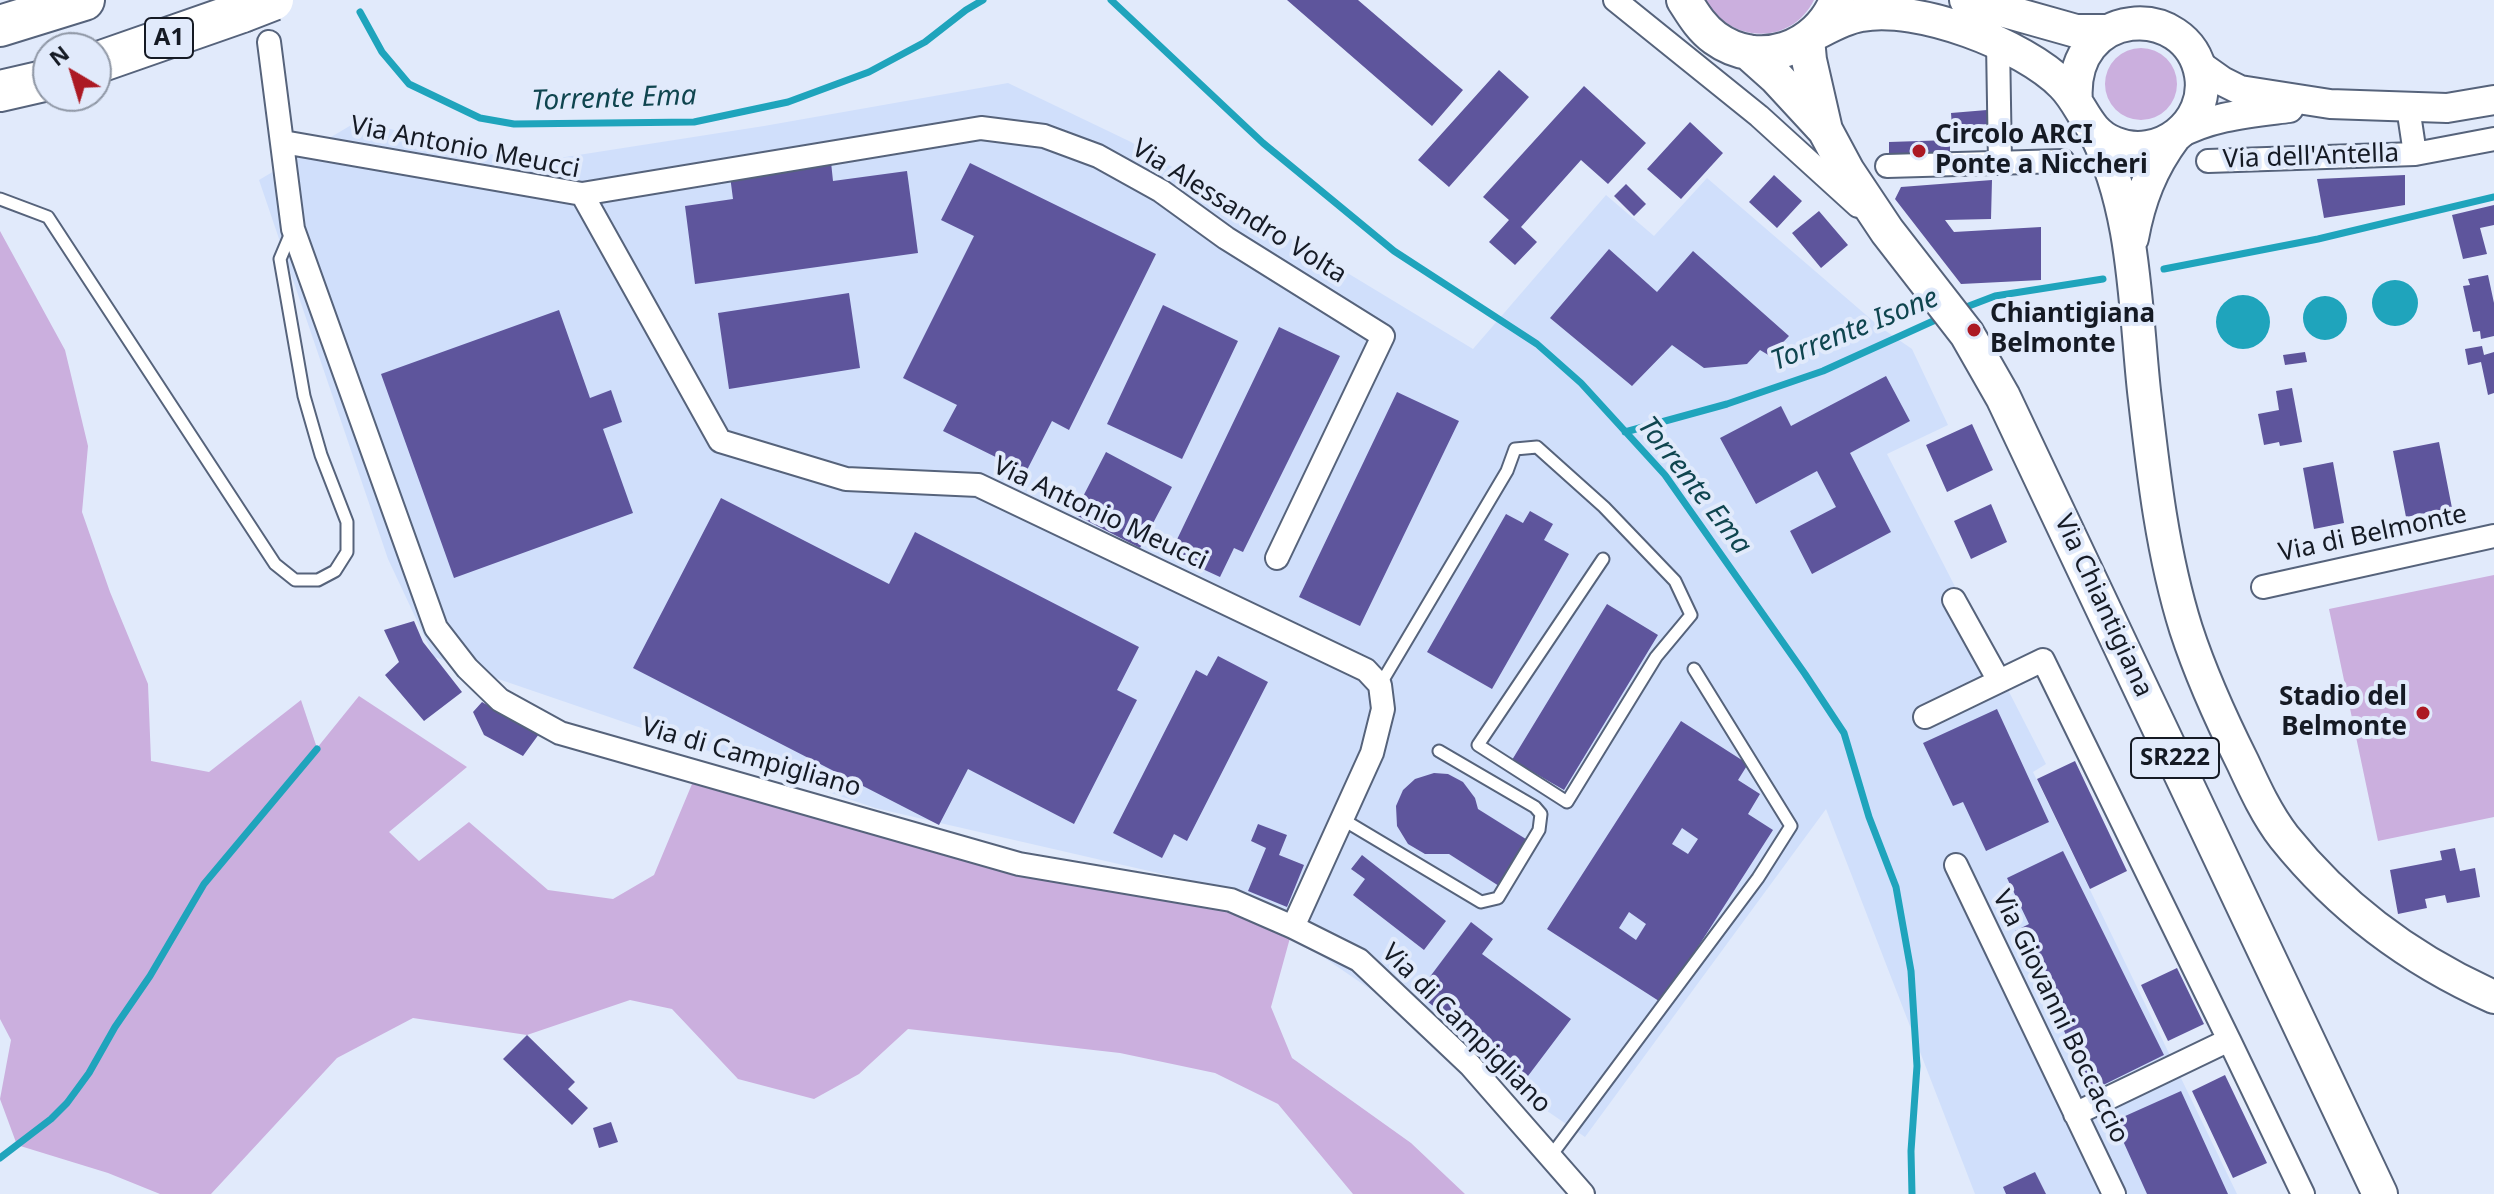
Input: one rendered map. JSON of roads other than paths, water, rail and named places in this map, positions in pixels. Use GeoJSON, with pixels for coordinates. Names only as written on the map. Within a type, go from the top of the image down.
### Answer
{"type":"FeatureCollection","features":[{"type":"Feature","properties":{"kind":"highway"},"geometry":{"type":"LineString","coordinates":[[0,26],[84,0]]}},
{"type":"Feature","properties":{"kind":"highway","name":"A1"},"geometry":{"type":"LineString","coordinates":[[112,57],[258,6]]}},
{"type":"Feature","properties":{"kind":"highway"},"geometry":{"type":"LineString","coordinates":[[0,91],[32,84]]}},
{"type":"Feature","properties":{"kind":"main road"},"geometry":{"type":"LineString","coordinates":[[1809,38],[1824,23],[1837,0]]}},
{"type":"Feature","properties":{"kind":"main road","name":"Via dell'Antella"},"geometry":{"type":"LineString","coordinates":[[1966,0],[2076,31],[2104,31],[2131,22],[2159,24],[2183,40],[2198,64]]}},
{"type":"Feature","properties":{"kind":"main road","name":"Via Chiantigiana"},"geometry":{"type":"LineString","coordinates":[[1692,11],[1722,43],[1748,52],[1778,52],[1795,47],[1809,38]]}},
{"type":"Feature","properties":{"kind":"main road"},"geometry":{"type":"LineString","coordinates":[[1809,38],[1861,15],[1892,13],[1944,22],[1998,43],[2051,75],[2063,84],[2076,102],[2104,148],[2130,250],[2153,469],[2186,630],[2231,740],[2268,814],[2314,872],[2358,914],[2430,966],[2494,997]]}},
{"type":"Feature","properties":{"kind":"main road"},"geometry":{"type":"LineString","coordinates":[[2076,102],[2078,63],[2085,50],[2104,31]]}},
{"type":"Feature","properties":{"kind":"main road","name":"Via Chiantigiana"},"geometry":{"type":"LineString","coordinates":[[1809,38],[1809,60],[1825,130]]}},
{"type":"Feature","properties":{"kind":"main road","name":"Via Chiantigiana"},"geometry":{"type":"LineString","coordinates":[[1748,52],[1825,130],[1853,182],[1962,327],[2003,397],[2380,1194]]}},
{"type":"Feature","properties":{"kind":"main road"},"geometry":{"type":"LineString","coordinates":[[2130,250],[2143,193],[2159,158],[2188,124],[2200,100],[2202,81],[2198,64]]}},
{"type":"Feature","properties":{"kind":"main road","name":"Via dell'Antella"},"geometry":{"type":"LineString","coordinates":[[2094,131],[2115,144],[2139,148],[2161,144],[2175,136]]}},
{"type":"Feature","properties":{"kind":"street"},"geometry":{"type":"LineString","coordinates":[[1615,0],[1759,116],[1892,237]]}},
{"type":"Feature","properties":{"kind":"street"},"geometry":{"type":"LineString","coordinates":[[1646,24],[1675,32],[1692,11]]}},
{"type":"Feature","properties":{"kind":"street","name":"Via di Campigliano"},"geometry":{"type":"LineString","coordinates":[[269,42],[293,229],[436,628],[467,668],[500,700],[560,733],[1019,864],[1231,900],[1293,927],[1359,960],[1470,1065],[1583,1194]]}},
{"type":"Feature","properties":{"kind":"street"},"geometry":{"type":"LineString","coordinates":[[1998,43],[2000,163]]}},
{"type":"Feature","properties":{"kind":"street","name":"Via dell'Antella"},"geometry":{"type":"LineString","coordinates":[[2198,64],[2240,90],[2330,104],[2447,108],[2494,100]]}},
{"type":"Feature","properties":{"kind":"street","name":"Via dell'Antella"},"geometry":{"type":"LineString","coordinates":[[2175,136],[2194,126],[2231,116],[2330,104]]}},
{"type":"Feature","properties":{"kind":"street","name":"Via dell'Antella"},"geometry":{"type":"LineString","coordinates":[[2408,107],[2415,154]]}},
{"type":"Feature","properties":{"kind":"street","name":"Via Alessandro Volta"},"geometry":{"type":"LineString","coordinates":[[582,194],[981,128],[1044,136],[1098,156],[1161,191],[1226,238],[1383,336],[1277,558]]}},
{"type":"Feature","properties":{"kind":"street","name":"Via dell'Antella"},"geometry":{"type":"LineString","coordinates":[[2208,161],[2415,154],[2494,139]]}},
{"type":"Feature","properties":{"kind":"street","name":"Via Antonio Meucci"},"geometry":{"type":"LineString","coordinates":[[283,142],[582,194],[720,441],[846,479],[978,485],[1366,670],[1380,685]]}},
{"type":"Feature","properties":{"kind":"street"},"geometry":{"type":"LineString","coordinates":[[1887,166],[2063,161]]}},
{"type":"Feature","properties":{"kind":"street","name":"Via di Belmonte"},"geometry":{"type":"LineString","coordinates":[[2263,587],[2494,536]]}},
{"type":"Feature","properties":{"kind":"street"},"geometry":{"type":"LineString","coordinates":[[1954,600],[1999,681]]}},
{"type":"Feature","properties":{"kind":"street"},"geometry":{"type":"LineString","coordinates":[[1925,717],[2043,660],[2303,1194]]}},
{"type":"Feature","properties":{"kind":"street"},"geometry":{"type":"LineString","coordinates":[[1293,927],[1372,753],[1383,709],[1380,685]]}},
{"type":"Feature","properties":{"kind":"street","name":"Via Giovanni Boccaccio"},"geometry":{"type":"LineString","coordinates":[[1956,865],[2114,1194]]}},
{"type":"Feature","properties":{"kind":"street"},"geometry":{"type":"LineString","coordinates":[[2075,1114],[2229,1040]]}},
{"type":"Feature","properties":{"kind":"lane"},"geometry":{"type":"LineString","coordinates":[[0,199],[48,217],[275,564],[295,580],[318,580],[335,571],[347,552],[347,522],[321,455],[304,396],[280,259],[293,229]]}},
{"type":"Feature","properties":{"kind":"lane"},"geometry":{"type":"LineString","coordinates":[[1380,685],[1507,471],[1515,449],[1537,447],[1604,507],[1675,581],[1691,615],[1656,657],[1567,802],[1478,745],[1603,559]]}},
{"type":"Feature","properties":{"kind":"lane"},"geometry":{"type":"LineString","coordinates":[[1550,1157],[1758,878],[1791,826],[1694,669]]}},
{"type":"Feature","properties":{"kind":"lane"},"geometry":{"type":"LineString","coordinates":[[1342,819],[1481,902],[1498,898],[1539,830],[1541,814],[1535,807],[1439,751]]}},
{"type":"Feature","properties":{"kind":"water"},"geometry":{"type":"Polygon","coordinates":[[[2395,280],[2411,287],[2418,303],[2411,319],[2395,326],[2379,319],[2372,303],[2379,287],[2395,280]]]}},
{"type":"Feature","properties":{"kind":"water"},"geometry":{"type":"Polygon","coordinates":[[[2243,295],[2262,303],[2270,322],[2262,341],[2243,349],[2224,341],[2216,322],[2224,303],[2243,295]]]}},
{"type":"Feature","properties":{"kind":"water"},"geometry":{"type":"Polygon","coordinates":[[[2325,296],[2340,303],[2347,318],[2340,333],[2325,340],[2310,333],[2303,318],[2310,303],[2325,296]]]}},
{"type":"Feature","properties":{"kind":"waterway","name":"Torrente Ema"},"geometry":{"type":"LineString","coordinates":[[360,12],[382,52],[409,84],[480,118],[514,124],[694,122],[788,102],[869,72],[925,42],[983,0]]}},
{"type":"Feature","properties":{"kind":"waterway","name":"Torrente Ema"},"geometry":{"type":"LineString","coordinates":[[1111,0],[1263,143],[1394,251],[1537,344],[1581,383],[1665,475],[1805,674],[1844,733],[1869,817],[1896,887],[1911,971],[1917,1066],[1911,1151],[1912,1194]]}},
{"type":"Feature","properties":{"kind":"waterway","name":"Torrente Isone"},"geometry":{"type":"LineString","coordinates":[[2164,269],[2318,239],[2494,197]]}},
{"type":"Feature","properties":{"kind":"waterway","name":"Torrente Isone"},"geometry":{"type":"LineString","coordinates":[[1961,309],[1995,296],[2103,279]]}},
{"type":"Feature","properties":{"kind":"waterway","name":"Torrente Isone"},"geometry":{"type":"LineString","coordinates":[[1625,432],[1727,404],[1823,371],[1942,317]]}},
{"type":"Feature","properties":{"kind":"waterway"},"geometry":{"type":"LineString","coordinates":[[0,1158],[67,1103],[150,976],[204,884],[317,749]]}},
{"type":"Feature","properties":{"kind":"place","name":"Circolo ARCI Ponte a Niccheri"},"geometry":{"type":"Point","coordinates":[1919,151]}},
{"type":"Feature","properties":{"kind":"place","name":"Chiantigiana Belmonte"},"geometry":{"type":"Point","coordinates":[1974,330]}},
{"type":"Feature","properties":{"kind":"place","name":"Stadio del Belmonte"},"geometry":{"type":"Point","coordinates":[2423,713]}}]}
